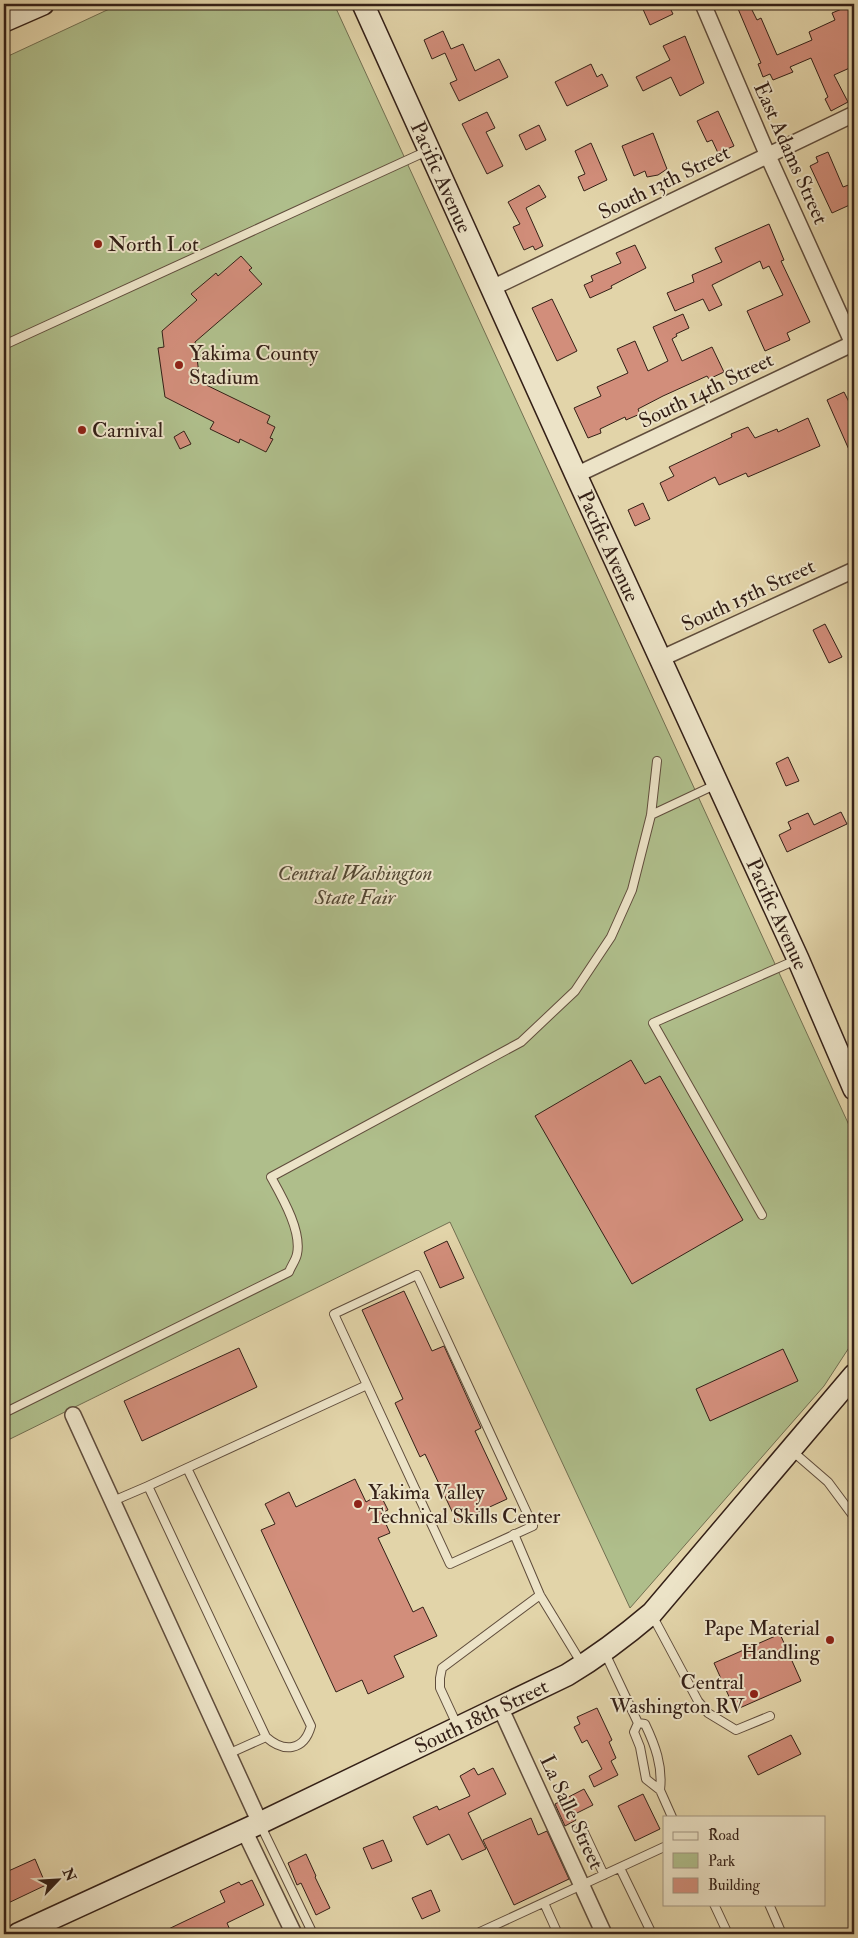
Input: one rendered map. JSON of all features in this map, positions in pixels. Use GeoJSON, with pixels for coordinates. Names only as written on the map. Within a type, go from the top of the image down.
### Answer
{"type":"FeatureCollection","features":[{"type":"Feature","properties":{"kind":"street"},"geometry":{"type":"LineString","coordinates":[[4,22],[43,4]]}},
{"type":"Feature","properties":{"kind":"street","name":"Pacific Avenue"},"geometry":{"type":"LineString","coordinates":[[363,4],[798,959],[854,1089]]}},
{"type":"Feature","properties":{"kind":"street","name":"East Adams Street"},"geometry":{"type":"LineString","coordinates":[[703,4],[768,156],[854,344]]}},
{"type":"Feature","properties":{"kind":"street","name":"South 13th Street"},"geometry":{"type":"LineString","coordinates":[[492,288],[854,114]]}},
{"type":"Feature","properties":{"kind":"street","name":"South 14th Street"},"geometry":{"type":"LineString","coordinates":[[576,475],[854,344]]}},
{"type":"Feature","properties":{"kind":"street","name":"South 15th Street"},"geometry":{"type":"LineString","coordinates":[[660,659],[854,570]]}},
{"type":"Feature","properties":{"kind":"street","name":"South 18th Street"},"geometry":{"type":"LineString","coordinates":[[18,1934],[252,1826],[583,1666],[624,1637],[652,1613],[854,1375]]}},
{"type":"Feature","properties":{"kind":"street"},"geometry":{"type":"LineString","coordinates":[[73,1414],[228,1754],[252,1826],[294,1934]]}},
{"type":"Feature","properties":{"kind":"street","name":"La Salle Street"},"geometry":{"type":"LineString","coordinates":[[500,1707],[604,1934]]}},
{"type":"Feature","properties":{"kind":"lane"},"geometry":{"type":"LineString","coordinates":[[4,345],[429,150]]}},
{"type":"Feature","properties":{"kind":"lane"},"geometry":{"type":"LineString","coordinates":[[4,1413],[289,1272],[297,1254],[295,1228],[287,1207],[271,1177],[521,1042],[575,991],[611,937],[632,890],[651,815],[657,761]]}},
{"type":"Feature","properties":{"kind":"lane"},"geometry":{"type":"LineString","coordinates":[[651,815],[717,784]]}},
{"type":"Feature","properties":{"kind":"lane"},"geometry":{"type":"LineString","coordinates":[[762,1216],[653,1023],[798,959]]}},
{"type":"Feature","properties":{"kind":"lane"},"geometry":{"type":"LineString","coordinates":[[418,1275],[533,1526],[450,1564],[367,1385],[334,1314],[418,1275]]}},
{"type":"Feature","properties":{"kind":"lane"},"geometry":{"type":"LineString","coordinates":[[112,1501],[367,1385]]}},
{"type":"Feature","properties":{"kind":"lane"},"geometry":{"type":"LineString","coordinates":[[791,1450],[828,1482],[854,1517]]}},
{"type":"Feature","properties":{"kind":"lane"},"geometry":{"type":"LineString","coordinates":[[148,1486],[266,1737],[275,1745],[286,1748],[306,1740],[311,1726],[187,1468]]}},
{"type":"Feature","properties":{"kind":"lane"},"geometry":{"type":"LineString","coordinates":[[514,1534],[540,1595],[583,1666]]}},
{"type":"Feature","properties":{"kind":"lane"},"geometry":{"type":"LineString","coordinates":[[458,1728],[440,1688],[442,1668],[540,1595]]}},
{"type":"Feature","properties":{"kind":"lane"},"geometry":{"type":"LineString","coordinates":[[652,1613],[698,1701],[708,1713],[736,1730],[770,1716]]}},
{"type":"Feature","properties":{"kind":"lane"},"geometry":{"type":"LineString","coordinates":[[604,1651],[638,1723],[634,1732],[640,1747],[646,1779],[660,1790],[672,1816]]}},
{"type":"Feature","properties":{"kind":"lane"},"geometry":{"type":"LineString","coordinates":[[638,1723],[645,1724],[656,1746],[661,1776],[660,1790]]}},
{"type":"Feature","properties":{"kind":"lane"},"geometry":{"type":"LineString","coordinates":[[228,1754],[266,1737]]}},
{"type":"Feature","properties":{"kind":"lane"},"geometry":{"type":"LineString","coordinates":[[252,1826],[313,1934]]}},
{"type":"Feature","properties":{"kind":"lane"},"geometry":{"type":"LineString","coordinates":[[581,1826],[604,1875]]}},
{"type":"Feature","properties":{"kind":"lane"},"geometry":{"type":"LineString","coordinates":[[480,1932],[663,1847]]}},
{"type":"Feature","properties":{"kind":"lane"},"geometry":{"type":"LineString","coordinates":[[620,1868],[652,1934]]}},
{"type":"Feature","properties":{"kind":"lane"},"geometry":{"type":"LineString","coordinates":[[544,1903],[558,1934]]}},
{"type":"Feature","properties":{"kind":"lane"},"geometry":{"type":"LineString","coordinates":[[715,1906],[728,1934]]}},
{"type":"Feature","properties":{"kind":"lane"},"geometry":{"type":"LineString","coordinates":[[770,1906],[782,1934]]}},
{"type":"Feature","properties":{"kind":"green space","name":"Central Washington State Fair"},"geometry":{"type":"Polygon","coordinates":[[[120,4],[334,4],[854,1136],[854,1340],[824,1386],[630,1608],[450,1222],[4,1442],[4,58],[120,4]]]}},
{"type":"Feature","properties":{"kind":"building"},"geometry":{"type":"Polygon","coordinates":[[[649,4],[668,4],[673,14],[650,25],[642,7],[649,4]]]}},
{"type":"Feature","properties":{"kind":"building"},"geometry":{"type":"Polygon","coordinates":[[[736,4],[749,4],[757,20],[761,18],[777,55],[812,40],[809,32],[835,20],[832,13],[854,4],[854,66],[834,75],[848,102],[831,111],[825,99],[828,97],[811,58],[790,67],[793,72],[773,80],[770,74],[763,77],[758,64],[761,63],[736,4]]]}},
{"type":"Feature","properties":{"kind":"building"},"geometry":{"type":"Polygon","coordinates":[[[443,31],[451,49],[463,44],[475,71],[499,59],[508,77],[459,101],[450,83],[457,80],[445,53],[432,59],[424,40],[443,31]]]}},
{"type":"Feature","properties":{"kind":"building"},"geometry":{"type":"Polygon","coordinates":[[[685,36],[704,83],[680,96],[671,77],[643,91],[636,77],[670,60],[663,46],[685,36]]]}},
{"type":"Feature","properties":{"kind":"building"},"geometry":{"type":"Polygon","coordinates":[[[591,64],[597,77],[602,74],[608,86],[567,106],[555,82],[591,64]]]}},
{"type":"Feature","properties":{"kind":"building"},"geometry":{"type":"Polygon","coordinates":[[[718,111],[734,146],[718,153],[712,140],[707,142],[697,121],[718,111]]]}},
{"type":"Feature","properties":{"kind":"building"},"geometry":{"type":"Polygon","coordinates":[[[487,112],[495,128],[486,132],[503,166],[487,174],[462,124],[487,112]]]}},
{"type":"Feature","properties":{"kind":"building"},"geometry":{"type":"Polygon","coordinates":[[[539,125],[546,140],[526,150],[519,135],[539,125]]]}},
{"type":"Feature","properties":{"kind":"building"},"geometry":{"type":"Polygon","coordinates":[[[653,133],[667,169],[658,175],[647,177],[645,171],[634,176],[622,146],[653,133]]]}},
{"type":"Feature","properties":{"kind":"building"},"geometry":{"type":"Polygon","coordinates":[[[591,143],[607,180],[584,191],[578,177],[585,174],[575,151],[591,143]]]}},
{"type":"Feature","properties":{"kind":"building"},"geometry":{"type":"Polygon","coordinates":[[[828,152],[843,187],[854,183],[854,203],[832,213],[810,166],[818,162],[816,157],[828,152]]]}},
{"type":"Feature","properties":{"kind":"building"},"geometry":{"type":"Polygon","coordinates":[[[539,185],[546,197],[526,208],[543,246],[535,250],[533,246],[524,250],[513,227],[520,224],[508,202],[539,185]]]}},
{"type":"Feature","properties":{"kind":"building"},"geometry":{"type":"Polygon","coordinates":[[[769,224],[784,260],[781,261],[810,322],[787,333],[790,340],[765,351],[747,311],[783,295],[769,266],[763,269],[760,261],[712,285],[722,305],[709,311],[703,299],[675,311],[667,293],[694,282],[692,275],[722,262],[715,248],[769,224]]]}},
{"type":"Feature","properties":{"kind":"building"},"geometry":{"type":"Polygon","coordinates":[[[635,245],[646,268],[611,286],[612,288],[590,298],[584,285],[593,281],[591,276],[621,263],[616,253],[635,245]]]}},
{"type":"Feature","properties":{"kind":"building","name":"Yakima County Stadium"},"geometry":{"type":"Polygon","coordinates":[[[241,256],[252,268],[249,270],[262,284],[195,342],[200,382],[270,416],[267,423],[275,427],[270,438],[273,439],[266,452],[240,439],[239,443],[210,429],[214,422],[165,397],[158,348],[164,347],[162,331],[197,300],[191,294],[216,273],[218,276],[241,256]]]}},
{"type":"Feature","properties":{"kind":"building"},"geometry":{"type":"Polygon","coordinates":[[[552,299],[577,351],[557,361],[532,308],[552,299]]]}},
{"type":"Feature","properties":{"kind":"building"},"geometry":{"type":"Polygon","coordinates":[[[683,314],[689,328],[676,334],[677,336],[672,339],[682,361],[712,347],[724,372],[709,379],[707,376],[663,396],[638,409],[640,414],[626,420],[625,417],[600,429],[601,433],[588,438],[574,408],[601,396],[597,387],[628,373],[617,349],[635,341],[648,371],[668,361],[653,327],[683,314]]]}},
{"type":"Feature","properties":{"kind":"building"},"geometry":{"type":"Polygon","coordinates":[[[844,392],[849,402],[854,400],[854,461],[827,400],[844,392]]]}},
{"type":"Feature","properties":{"kind":"building"},"geometry":{"type":"Polygon","coordinates":[[[808,418],[820,446],[748,477],[746,473],[719,485],[715,477],[668,501],[660,483],[674,476],[669,467],[732,437],[731,434],[748,427],[755,438],[777,429],[778,432],[808,418]]]}},
{"type":"Feature","properties":{"kind":"building"},"geometry":{"type":"Polygon","coordinates":[[[184,431],[191,444],[180,449],[174,437],[184,431]]]}},
{"type":"Feature","properties":{"kind":"building"},"geometry":{"type":"Polygon","coordinates":[[[643,503],[650,519],[635,526],[628,510],[643,503]]]}},
{"type":"Feature","properties":{"kind":"building"},"geometry":{"type":"Polygon","coordinates":[[[825,624],[842,657],[829,663],[813,630],[825,624]]]}},
{"type":"Feature","properties":{"kind":"building"},"geometry":{"type":"Polygon","coordinates":[[[788,757],[799,781],[786,786],[776,763],[788,757]]]}},
{"type":"Feature","properties":{"kind":"building"},"geometry":{"type":"Polygon","coordinates":[[[841,812],[847,824],[787,852],[779,835],[791,829],[788,822],[808,813],[814,825],[841,812]]]}},
{"type":"Feature","properties":{"kind":"building"},"geometry":{"type":"Polygon","coordinates":[[[631,1060],[645,1084],[660,1076],[743,1220],[632,1284],[535,1116],[631,1060]]]}},
{"type":"Feature","properties":{"kind":"building"},"geometry":{"type":"Polygon","coordinates":[[[447,1241],[464,1278],[440,1288],[424,1252],[447,1241]]]}},
{"type":"Feature","properties":{"kind":"building"},"geometry":{"type":"Polygon","coordinates":[[[404,1291],[432,1351],[444,1346],[481,1428],[475,1431],[507,1499],[457,1522],[425,1454],[420,1457],[395,1403],[403,1399],[362,1310],[404,1291]]]}},
{"type":"Feature","properties":{"kind":"building"},"geometry":{"type":"Polygon","coordinates":[[[239,1348],[257,1387],[142,1441],[124,1401],[239,1348]]]}},
{"type":"Feature","properties":{"kind":"building"},"geometry":{"type":"Polygon","coordinates":[[[783,1349],[798,1381],[710,1421],[696,1389],[783,1349]]]}},
{"type":"Feature","properties":{"kind":"building","name":"Yakima Valley Technical Skills Center"},"geometry":{"type":"Polygon","coordinates":[[[355,1479],[366,1502],[380,1494],[388,1510],[381,1513],[390,1533],[378,1538],[413,1612],[423,1607],[437,1636],[394,1656],[404,1677],[368,1694],[362,1680],[336,1692],[261,1530],[275,1524],[265,1504],[289,1492],[296,1507],[355,1479]]]}},
{"type":"Feature","properties":{"kind":"building"},"geometry":{"type":"Polygon","coordinates":[[[780,1634],[801,1681],[735,1710],[714,1663],[780,1634]]]}},
{"type":"Feature","properties":{"kind":"building"},"geometry":{"type":"Polygon","coordinates":[[[597,1708],[612,1740],[609,1742],[616,1758],[611,1761],[618,1775],[594,1787],[589,1776],[602,1769],[587,1740],[582,1743],[574,1727],[580,1724],[577,1717],[597,1708]]]}},
{"type":"Feature","properties":{"kind":"building"},"geometry":{"type":"Polygon","coordinates":[[[791,1735],[801,1754],[758,1775],[748,1756],[791,1735]]]}},
{"type":"Feature","properties":{"kind":"building"},"geometry":{"type":"Polygon","coordinates":[[[474,1768],[478,1775],[493,1768],[506,1794],[468,1813],[486,1849],[462,1860],[449,1834],[427,1845],[413,1817],[437,1806],[439,1810],[470,1796],[460,1776],[474,1768]]]}},
{"type":"Feature","properties":{"kind":"building"},"geometry":{"type":"Polygon","coordinates":[[[584,1789],[593,1805],[573,1815],[576,1820],[565,1826],[555,1804],[584,1789]]]}},
{"type":"Feature","properties":{"kind":"building"},"geometry":{"type":"Polygon","coordinates":[[[643,1794],[660,1829],[635,1841],[618,1806],[643,1794]]]}},
{"type":"Feature","properties":{"kind":"building"},"geometry":{"type":"Polygon","coordinates":[[[531,1818],[538,1835],[547,1831],[569,1879],[514,1905],[483,1840],[531,1818]]]}},
{"type":"Feature","properties":{"kind":"building"},"geometry":{"type":"Polygon","coordinates":[[[383,1840],[392,1861],[372,1869],[363,1848],[383,1840]]]}},
{"type":"Feature","properties":{"kind":"building"},"geometry":{"type":"Polygon","coordinates":[[[306,1854],[330,1908],[316,1915],[301,1883],[297,1885],[288,1863],[306,1854]]]}},
{"type":"Feature","properties":{"kind":"building"},"geometry":{"type":"Polygon","coordinates":[[[35,1859],[46,1885],[4,1905],[4,1873],[35,1859]]]}},
{"type":"Feature","properties":{"kind":"building"},"geometry":{"type":"Polygon","coordinates":[[[252,1880],[264,1905],[227,1923],[230,1930],[221,1934],[158,1934],[225,1902],[220,1891],[239,1882],[241,1885],[252,1880]]]}},
{"type":"Feature","properties":{"kind":"building"},"geometry":{"type":"Polygon","coordinates":[[[431,1890],[440,1911],[422,1919],[412,1898],[431,1890]]]}},
{"type":"Feature","properties":{"kind":"place","name":"North Lot"},"geometry":{"type":"Point","coordinates":[98,244]}},
{"type":"Feature","properties":{"kind":"place","name":"Yakima County Stadium"},"geometry":{"type":"Point","coordinates":[179,365]}},
{"type":"Feature","properties":{"kind":"place","name":"Carnival"},"geometry":{"type":"Point","coordinates":[82,430]}},
{"type":"Feature","properties":{"kind":"place","name":"Yakima Valley Technical Skills Center"},"geometry":{"type":"Point","coordinates":[358,1504]}},
{"type":"Feature","properties":{"kind":"place","name":"Pape Material Handling"},"geometry":{"type":"Point","coordinates":[830,1640]}},
{"type":"Feature","properties":{"kind":"place","name":"Central Washington RV"},"geometry":{"type":"Point","coordinates":[754,1694]}}]}
